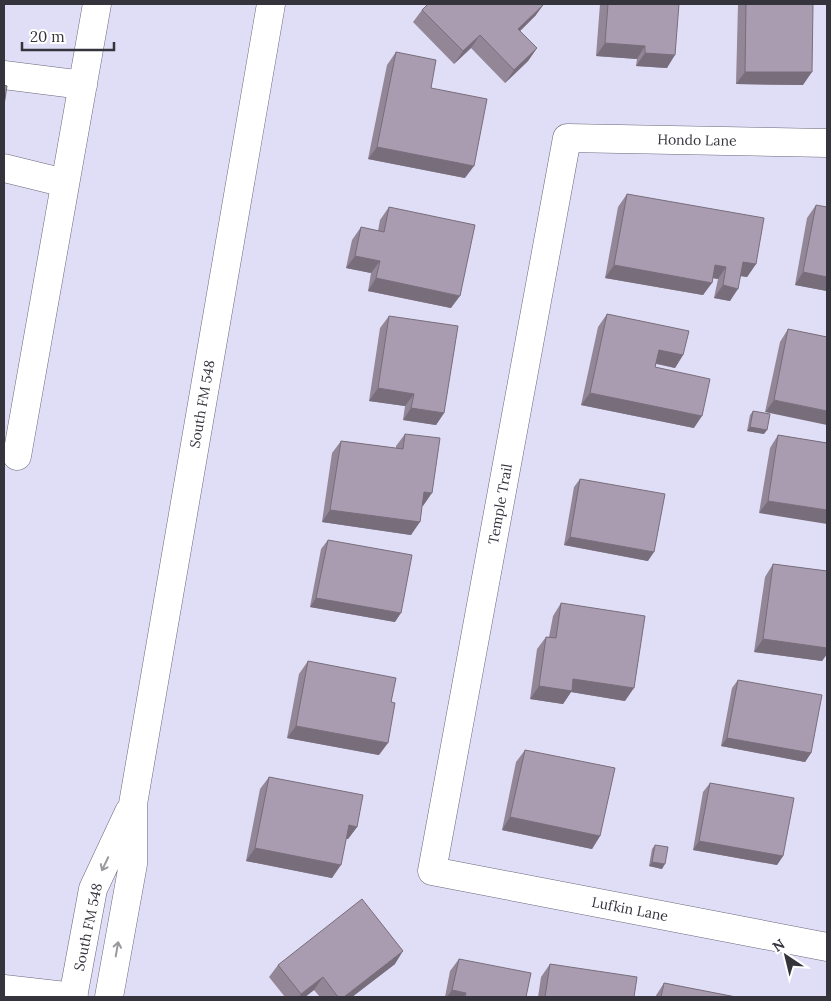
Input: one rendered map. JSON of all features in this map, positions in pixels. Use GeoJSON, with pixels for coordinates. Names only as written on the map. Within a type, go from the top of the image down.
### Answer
{"type":"FeatureCollection","features":[{"type":"Feature","properties":{"kind":"street"},"geometry":{"type":"LineString","coordinates":[[17,456],[97,4]]}},
{"type":"Feature","properties":{"kind":"street","name":"South FM 548"},"geometry":{"type":"LineString","coordinates":[[109,997],[132,864],[133,804],[271,4]]}},
{"type":"Feature","properties":{"kind":"street"},"geometry":{"type":"LineString","coordinates":[[4,76],[83,85]]}},
{"type":"Feature","properties":{"kind":"street","name":"Hondo Lane"},"geometry":{"type":"LineString","coordinates":[[567,138],[827,143]]}},
{"type":"Feature","properties":{"kind":"street","name":"Temple Trail"},"geometry":{"type":"LineString","coordinates":[[432,871],[567,138]]}},
{"type":"Feature","properties":{"kind":"street"},"geometry":{"type":"LineString","coordinates":[[4,168],[65,183]]}},
{"type":"Feature","properties":{"kind":"street","name":"South FM 548"},"geometry":{"type":"LineString","coordinates":[[73,997],[93,889],[133,804]]}},
{"type":"Feature","properties":{"kind":"street","name":"Lufkin Lane"},"geometry":{"type":"LineString","coordinates":[[432,871],[827,948]]}},
{"type":"Feature","properties":{"kind":"street"},"geometry":{"type":"LineString","coordinates":[[4,989],[73,997]]}},
{"type":"Feature","properties":{"kind":"building"},"geometry":{"type":"Polygon","coordinates":[[[428,4],[544,4],[518,29],[537,48],[514,70],[480,35],[463,51],[422,10],[428,4]]]}},
{"type":"Feature","properties":{"kind":"building"},"geometry":{"type":"Polygon","coordinates":[[[608,4],[679,4],[675,55],[645,53],[645,46],[605,43],[608,4]]]}},
{"type":"Feature","properties":{"kind":"building"},"geometry":{"type":"Polygon","coordinates":[[[746,4],[813,4],[812,72],[745,72],[746,4]]]}},
{"type":"Feature","properties":{"kind":"building"},"geometry":{"type":"Polygon","coordinates":[[[396,52],[436,60],[431,88],[487,99],[474,166],[377,147],[396,52]]]}},
{"type":"Feature","properties":{"kind":"building"},"geometry":{"type":"Polygon","coordinates":[[[4,85],[7,86],[4,105],[4,85]]]}},
{"type":"Feature","properties":{"kind":"building"},"geometry":{"type":"Polygon","coordinates":[[[627,194],[764,218],[756,264],[743,262],[738,289],[723,285],[726,267],[715,265],[712,283],[614,265],[627,194]]]}},
{"type":"Feature","properties":{"kind":"building"},"geometry":{"type":"Polygon","coordinates":[[[816,205],[827,207],[827,277],[803,272],[816,205]]]}},
{"type":"Feature","properties":{"kind":"building"},"geometry":{"type":"Polygon","coordinates":[[[389,207],[475,225],[460,296],[376,278],[380,261],[355,256],[361,227],[384,232],[389,207]]]}},
{"type":"Feature","properties":{"kind":"building"},"geometry":{"type":"Polygon","coordinates":[[[607,314],[689,331],[683,355],[659,350],[655,367],[710,379],[702,416],[590,393],[607,314]]]}},
{"type":"Feature","properties":{"kind":"building"},"geometry":{"type":"Polygon","coordinates":[[[389,316],[458,326],[444,413],[411,408],[414,394],[378,388],[389,316]]]}},
{"type":"Feature","properties":{"kind":"building"},"geometry":{"type":"Polygon","coordinates":[[[788,329],[827,337],[827,411],[774,400],[788,329]]]}},
{"type":"Feature","properties":{"kind":"building"},"geometry":{"type":"Polygon","coordinates":[[[753,411],[770,414],[767,430],[750,427],[753,411]]]}},
{"type":"Feature","properties":{"kind":"building"},"geometry":{"type":"Polygon","coordinates":[[[405,434],[440,438],[432,493],[424,492],[420,522],[330,510],[341,441],[403,449],[405,434]]]}},
{"type":"Feature","properties":{"kind":"building"},"geometry":{"type":"Polygon","coordinates":[[[778,435],[827,443],[827,510],[768,501],[778,435]]]}},
{"type":"Feature","properties":{"kind":"building"},"geometry":{"type":"Polygon","coordinates":[[[580,479],[665,494],[654,552],[570,537],[580,479]]]}},
{"type":"Feature","properties":{"kind":"building"},"geometry":{"type":"Polygon","coordinates":[[[328,540],[412,555],[401,613],[316,598],[328,540]]]}},
{"type":"Feature","properties":{"kind":"building"},"geometry":{"type":"Polygon","coordinates":[[[773,564],[827,571],[827,648],[763,639],[773,564]]]}},
{"type":"Feature","properties":{"kind":"building"},"geometry":{"type":"Polygon","coordinates":[[[561,603],[645,616],[634,688],[573,679],[572,691],[539,686],[546,637],[556,638],[561,603]]]}},
{"type":"Feature","properties":{"kind":"building"},"geometry":{"type":"Polygon","coordinates":[[[308,661],[396,678],[391,702],[395,703],[388,743],[296,726],[308,661]]]}},
{"type":"Feature","properties":{"kind":"building"},"geometry":{"type":"Polygon","coordinates":[[[738,680],[822,695],[811,753],[727,738],[738,680]]]}},
{"type":"Feature","properties":{"kind":"building"},"geometry":{"type":"Polygon","coordinates":[[[525,750],[615,768],[600,836],[510,817],[525,750]]]}},
{"type":"Feature","properties":{"kind":"building"},"geometry":{"type":"Polygon","coordinates":[[[269,777],[363,795],[357,827],[349,825],[341,865],[255,848],[269,777]]]}},
{"type":"Feature","properties":{"kind":"building"},"geometry":{"type":"Polygon","coordinates":[[[710,783],[794,798],[783,856],[699,841],[710,783]]]}},
{"type":"Feature","properties":{"kind":"building"},"geometry":{"type":"Polygon","coordinates":[[[655,845],[668,847],[665,864],[652,862],[655,845]]]}},
{"type":"Feature","properties":{"kind":"building"},"geometry":{"type":"Polygon","coordinates":[[[362,899],[403,951],[344,997],[338,997],[323,977],[301,994],[278,965],[362,899]]]}},
{"type":"Feature","properties":{"kind":"building"},"geometry":{"type":"Polygon","coordinates":[[[459,959],[531,973],[526,997],[465,997],[466,993],[452,990],[459,959]]]}},
{"type":"Feature","properties":{"kind":"building"},"geometry":{"type":"Polygon","coordinates":[[[550,964],[637,977],[634,997],[545,997],[550,964]]]}},
{"type":"Feature","properties":{"kind":"building"},"geometry":{"type":"Polygon","coordinates":[[[664,983],[736,997],[661,997],[664,983]]]}}]}
